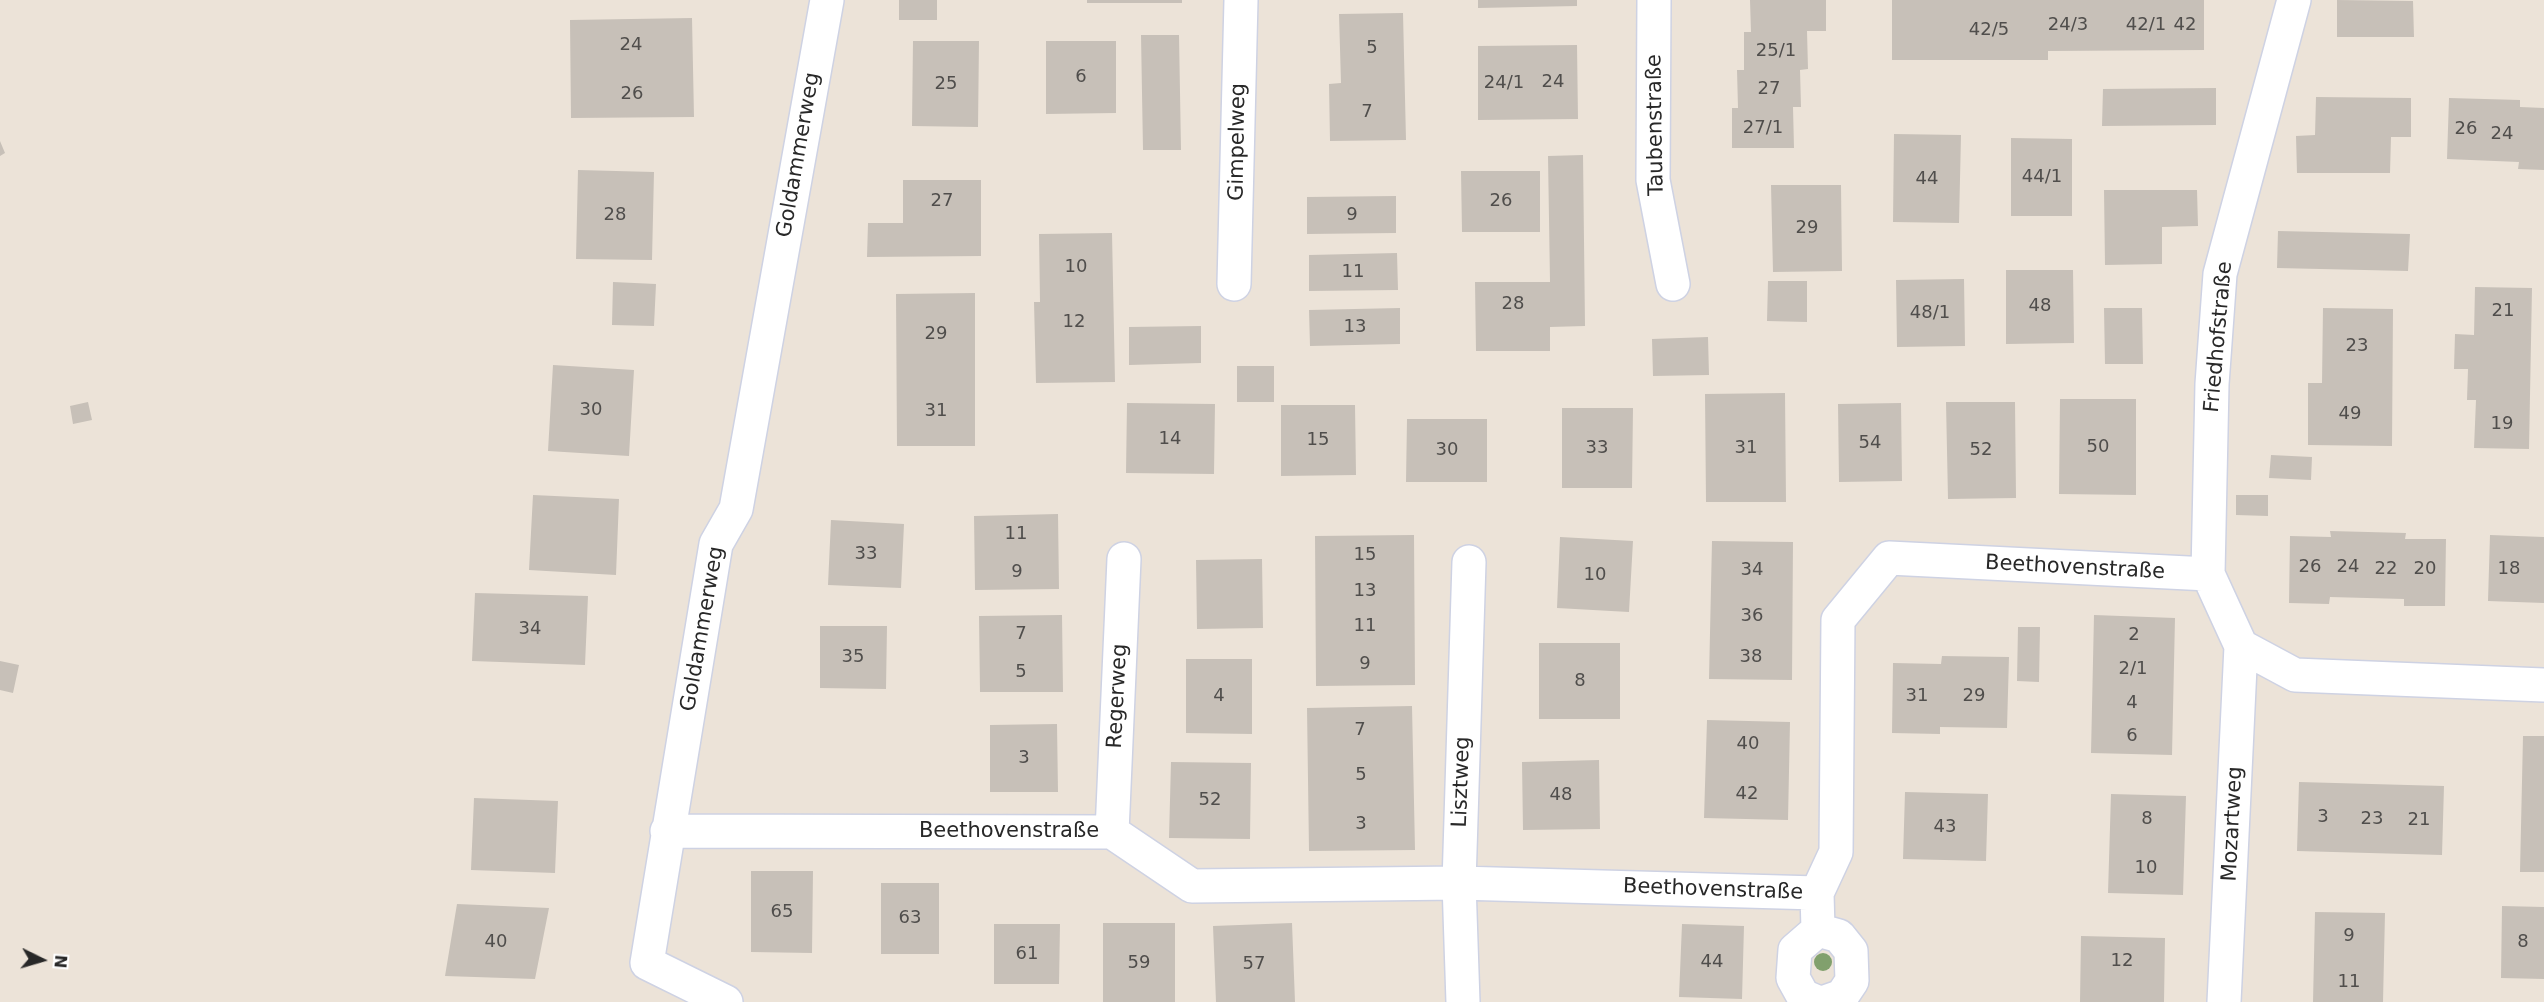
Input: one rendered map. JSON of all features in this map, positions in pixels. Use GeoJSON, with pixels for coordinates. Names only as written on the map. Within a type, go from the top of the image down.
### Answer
{"type":"FeatureCollection","features":[{"type":"Feature","properties":{"kind":"street","name":"Goldammerweg"},"geometry":{"type":"LineString","coordinates":[[726,1002],[647,963],[716,544],[736,509],[827,0]]}},
{"type":"Feature","properties":{"kind":"street","name":"Gimpelweg"},"geometry":{"type":"LineString","coordinates":[[1234,284],[1241,0]]}},
{"type":"Feature","properties":{"kind":"street","name":"Taubenstraße"},"geometry":{"type":"LineString","coordinates":[[1654,0],[1653,180],[1672,284]]}},
{"type":"Feature","properties":{"kind":"street","name":"Friedhofstraße"},"geometry":{"type":"LineString","coordinates":[[2208,574],[2212,384],[2220,274],[2294,0]]}},
{"type":"Feature","properties":{"kind":"street","name":"Beethovenstraße"},"geometry":{"type":"LineString","coordinates":[[667,831],[1112,832],[1192,886],[1459,884],[1817,893],[1836,852],[1838,620],[1889,558],[2208,574]]}},
{"type":"Feature","properties":{"kind":"street","name":"Regerweg"},"geometry":{"type":"LineString","coordinates":[[1112,832],[1124,559]]}},
{"type":"Feature","properties":{"kind":"street","name":"Lisztweg"},"geometry":{"type":"LineString","coordinates":[[1463,1002],[1459,884],[1469,562]]}},
{"type":"Feature","properties":{"kind":"street"},"geometry":{"type":"LineString","coordinates":[[2208,574],[2241,646],[2295,675],[2544,685]]}},
{"type":"Feature","properties":{"kind":"street","name":"Mozartweg"},"geometry":{"type":"LineString","coordinates":[[2224,1002],[2241,646]]}},
{"type":"Feature","properties":{"kind":"street"},"geometry":{"type":"LineString","coordinates":[[1817,893],[1818,930]]}},
{"type":"Feature","properties":{"kind":"street"},"geometry":{"type":"LineString","coordinates":[[1817,1002],[1803,996],[1793,978],[1795,950],[1818,930]]}},
{"type":"Feature","properties":{"kind":"street"},"geometry":{"type":"LineString","coordinates":[[1818,930],[1839,936],[1851,951],[1852,981],[1842,996],[1825,1002]]}},
{"type":"Feature","properties":{"kind":"building"},"geometry":{"type":"Polygon","coordinates":[[[899,0],[937,0],[937,20],[899,20],[899,0]]]}},
{"type":"Feature","properties":{"kind":"building"},"geometry":{"type":"Polygon","coordinates":[[[1087,0],[1182,0],[1182,3],[1087,3],[1087,0]]]}},
{"type":"Feature","properties":{"kind":"building"},"geometry":{"type":"Polygon","coordinates":[[[1478,0],[1577,0],[1577,6],[1478,8],[1478,0]]]}},
{"type":"Feature","properties":{"kind":"building"},"geometry":{"type":"Polygon","coordinates":[[[1750,0],[1826,0],[1826,31],[1807,31],[1808,69],[1800,70],[1801,107],[1793,107],[1794,148],[1732,148],[1732,108],[1738,108],[1737,70],[1744,70],[1744,32],[1751,32],[1750,0]]]}},
{"type":"Feature","properties":{"kind":"building"},"geometry":{"type":"Polygon","coordinates":[[[1892,0],[2204,0],[2204,50],[2048,51],[2048,60],[1892,60],[1892,0]]]}},
{"type":"Feature","properties":{"kind":"building"},"geometry":{"type":"Polygon","coordinates":[[[2337,0],[2413,1],[2414,37],[2337,37],[2337,0]]]}},
{"type":"Feature","properties":{"kind":"building"},"geometry":{"type":"Polygon","coordinates":[[[1403,13],[1406,140],[1330,141],[1329,84],[1341,83],[1339,14],[1403,13]]]}},
{"type":"Feature","properties":{"kind":"building"},"geometry":{"type":"Polygon","coordinates":[[[692,18],[694,117],[571,118],[570,20],[692,18]]]}},
{"type":"Feature","properties":{"kind":"building"},"geometry":{"type":"Polygon","coordinates":[[[1141,35],[1179,35],[1181,150],[1143,150],[1141,35]]]}},
{"type":"Feature","properties":{"kind":"building"},"geometry":{"type":"Polygon","coordinates":[[[913,41],[979,41],[978,127],[912,126],[913,41]]]}},
{"type":"Feature","properties":{"kind":"building"},"geometry":{"type":"Polygon","coordinates":[[[1046,41],[1116,41],[1116,113],[1046,114],[1046,41]]]}},
{"type":"Feature","properties":{"kind":"building"},"geometry":{"type":"Polygon","coordinates":[[[1577,45],[1578,119],[1478,120],[1478,46],[1577,45]]]}},
{"type":"Feature","properties":{"kind":"building"},"geometry":{"type":"Polygon","coordinates":[[[2216,88],[2216,125],[2102,126],[2103,89],[2216,88]]]}},
{"type":"Feature","properties":{"kind":"building"},"geometry":{"type":"Polygon","coordinates":[[[2316,97],[2411,98],[2411,137],[2391,137],[2390,173],[2297,173],[2296,136],[2315,135],[2316,97]]]}},
{"type":"Feature","properties":{"kind":"building"},"geometry":{"type":"Polygon","coordinates":[[[2449,98],[2520,100],[2520,107],[2544,108],[2544,170],[2518,169],[2519,162],[2447,159],[2449,98]]]}},
{"type":"Feature","properties":{"kind":"building"},"geometry":{"type":"Polygon","coordinates":[[[1894,134],[1961,135],[1959,223],[1893,222],[1894,134]]]}},
{"type":"Feature","properties":{"kind":"building"},"geometry":{"type":"Polygon","coordinates":[[[2011,138],[2072,139],[2072,216],[2011,216],[2011,138]]]}},
{"type":"Feature","properties":{"kind":"building"},"geometry":{"type":"Polygon","coordinates":[[[0,141],[5,153],[0,156],[0,141]]]}},
{"type":"Feature","properties":{"kind":"building"},"geometry":{"type":"Polygon","coordinates":[[[1583,155],[1585,326],[1550,327],[1550,351],[1476,351],[1475,282],[1550,282],[1548,156],[1583,155]]]}},
{"type":"Feature","properties":{"kind":"building"},"geometry":{"type":"Polygon","coordinates":[[[578,170],[654,172],[652,260],[576,259],[578,170]]]}},
{"type":"Feature","properties":{"kind":"building"},"geometry":{"type":"Polygon","coordinates":[[[1461,171],[1540,171],[1540,232],[1462,232],[1461,171]]]}},
{"type":"Feature","properties":{"kind":"building"},"geometry":{"type":"Polygon","coordinates":[[[903,180],[981,180],[981,256],[867,257],[868,223],[903,223],[903,180]]]}},
{"type":"Feature","properties":{"kind":"building"},"geometry":{"type":"Polygon","coordinates":[[[1771,185],[1841,185],[1842,271],[1773,272],[1771,185]]]}},
{"type":"Feature","properties":{"kind":"building"},"geometry":{"type":"Polygon","coordinates":[[[2104,190],[2197,190],[2198,226],[2162,227],[2162,264],[2105,265],[2104,190]]]}},
{"type":"Feature","properties":{"kind":"building"},"geometry":{"type":"Polygon","coordinates":[[[1396,196],[1396,233],[1307,234],[1307,197],[1396,196]]]}},
{"type":"Feature","properties":{"kind":"building"},"geometry":{"type":"Polygon","coordinates":[[[2278,231],[2410,234],[2408,271],[2277,268],[2278,231]]]}},
{"type":"Feature","properties":{"kind":"building"},"geometry":{"type":"Polygon","coordinates":[[[1112,233],[1115,382],[1036,383],[1034,302],[1040,302],[1039,234],[1112,233]]]}},
{"type":"Feature","properties":{"kind":"building"},"geometry":{"type":"Polygon","coordinates":[[[1397,253],[1398,290],[1309,291],[1309,255],[1397,253]]]}},
{"type":"Feature","properties":{"kind":"building"},"geometry":{"type":"Polygon","coordinates":[[[2006,270],[2073,270],[2074,343],[2006,344],[2006,270]]]}},
{"type":"Feature","properties":{"kind":"building"},"geometry":{"type":"Polygon","coordinates":[[[1964,279],[1965,346],[1897,347],[1896,280],[1964,279]]]}},
{"type":"Feature","properties":{"kind":"building"},"geometry":{"type":"Polygon","coordinates":[[[1768,281],[1807,281],[1807,322],[1767,321],[1768,281]]]}},
{"type":"Feature","properties":{"kind":"building"},"geometry":{"type":"Polygon","coordinates":[[[613,282],[656,284],[654,326],[612,325],[613,282]]]}},
{"type":"Feature","properties":{"kind":"building"},"geometry":{"type":"Polygon","coordinates":[[[2475,287],[2532,288],[2529,449],[2474,448],[2476,400],[2467,400],[2468,369],[2454,369],[2455,334],[2474,335],[2475,287]]]}},
{"type":"Feature","properties":{"kind":"building"},"geometry":{"type":"Polygon","coordinates":[[[975,293],[975,446],[897,446],[896,294],[975,293]]]}},
{"type":"Feature","properties":{"kind":"building"},"geometry":{"type":"Polygon","coordinates":[[[1400,308],[1400,344],[1310,346],[1309,310],[1400,308]]]}},
{"type":"Feature","properties":{"kind":"building"},"geometry":{"type":"Polygon","coordinates":[[[2104,308],[2142,308],[2143,364],[2105,364],[2104,308]]]}},
{"type":"Feature","properties":{"kind":"building"},"geometry":{"type":"Polygon","coordinates":[[[2323,308],[2393,309],[2392,446],[2308,445],[2308,383],[2322,383],[2323,308]]]}},
{"type":"Feature","properties":{"kind":"building"},"geometry":{"type":"Polygon","coordinates":[[[1201,326],[1201,363],[1129,365],[1129,327],[1201,326]]]}},
{"type":"Feature","properties":{"kind":"building"},"geometry":{"type":"Polygon","coordinates":[[[1708,337],[1709,375],[1653,376],[1652,339],[1708,337]]]}},
{"type":"Feature","properties":{"kind":"building"},"geometry":{"type":"Polygon","coordinates":[[[553,365],[634,370],[629,456],[548,451],[553,365]]]}},
{"type":"Feature","properties":{"kind":"building"},"geometry":{"type":"Polygon","coordinates":[[[1237,366],[1274,366],[1274,402],[1237,402],[1237,366]]]}},
{"type":"Feature","properties":{"kind":"building"},"geometry":{"type":"Polygon","coordinates":[[[1785,393],[1786,502],[1706,502],[1705,394],[1785,393]]]}},
{"type":"Feature","properties":{"kind":"building"},"geometry":{"type":"Polygon","coordinates":[[[2060,399],[2136,399],[2136,495],[2059,494],[2060,399]]]}},
{"type":"Feature","properties":{"kind":"building"},"geometry":{"type":"Polygon","coordinates":[[[88,402],[92,420],[73,424],[70,406],[88,402]]]}},
{"type":"Feature","properties":{"kind":"building"},"geometry":{"type":"Polygon","coordinates":[[[1946,402],[2015,402],[2016,498],[1948,499],[1946,402]]]}},
{"type":"Feature","properties":{"kind":"building"},"geometry":{"type":"Polygon","coordinates":[[[1127,403],[1215,404],[1214,474],[1126,473],[1127,403]]]}},
{"type":"Feature","properties":{"kind":"building"},"geometry":{"type":"Polygon","coordinates":[[[1901,403],[1902,481],[1839,482],[1838,404],[1901,403]]]}},
{"type":"Feature","properties":{"kind":"building"},"geometry":{"type":"Polygon","coordinates":[[[1281,405],[1355,405],[1356,475],[1281,476],[1281,405]]]}},
{"type":"Feature","properties":{"kind":"building"},"geometry":{"type":"Polygon","coordinates":[[[1562,408],[1633,408],[1632,488],[1562,488],[1562,408]]]}},
{"type":"Feature","properties":{"kind":"building"},"geometry":{"type":"Polygon","coordinates":[[[1407,419],[1487,419],[1487,482],[1406,482],[1407,419]]]}},
{"type":"Feature","properties":{"kind":"building"},"geometry":{"type":"Polygon","coordinates":[[[2271,455],[2312,457],[2311,480],[2269,478],[2271,455]]]}},
{"type":"Feature","properties":{"kind":"building"},"geometry":{"type":"Polygon","coordinates":[[[533,495],[619,499],[616,575],[529,570],[533,495]]]}},
{"type":"Feature","properties":{"kind":"building"},"geometry":{"type":"Polygon","coordinates":[[[2236,495],[2268,495],[2268,516],[2236,515],[2236,495]]]}},
{"type":"Feature","properties":{"kind":"building"},"geometry":{"type":"Polygon","coordinates":[[[1058,514],[1059,589],[975,590],[974,516],[1058,514]]]}},
{"type":"Feature","properties":{"kind":"building"},"geometry":{"type":"Polygon","coordinates":[[[831,520],[904,524],[901,588],[828,585],[831,520]]]}},
{"type":"Feature","properties":{"kind":"building"},"geometry":{"type":"Polygon","coordinates":[[[2330,531],[2406,533],[2405,539],[2446,539],[2445,606],[2404,606],[2404,599],[2330,597],[2329,604],[2289,603],[2290,536],[2331,537],[2330,531]]]}},
{"type":"Feature","properties":{"kind":"building"},"geometry":{"type":"Polygon","coordinates":[[[1414,535],[1415,685],[1316,686],[1315,536],[1414,535]]]}},
{"type":"Feature","properties":{"kind":"building"},"geometry":{"type":"Polygon","coordinates":[[[2490,535],[2544,537],[2544,603],[2488,601],[2490,535]]]}},
{"type":"Feature","properties":{"kind":"building"},"geometry":{"type":"Polygon","coordinates":[[[1560,537],[1633,541],[1629,612],[1557,608],[1560,537]]]}},
{"type":"Feature","properties":{"kind":"building"},"geometry":{"type":"Polygon","coordinates":[[[1712,541],[1793,542],[1792,680],[1709,679],[1712,541]]]}},
{"type":"Feature","properties":{"kind":"building"},"geometry":{"type":"Polygon","coordinates":[[[1262,559],[1263,628],[1197,629],[1196,560],[1262,559]]]}},
{"type":"Feature","properties":{"kind":"building"},"geometry":{"type":"Polygon","coordinates":[[[475,593],[588,596],[585,665],[472,661],[475,593]]]}},
{"type":"Feature","properties":{"kind":"building"},"geometry":{"type":"Polygon","coordinates":[[[1062,615],[1063,692],[980,692],[979,616],[1062,615]]]}},
{"type":"Feature","properties":{"kind":"building"},"geometry":{"type":"Polygon","coordinates":[[[2094,615],[2175,618],[2172,755],[2091,753],[2094,615]]]}},
{"type":"Feature","properties":{"kind":"building"},"geometry":{"type":"Polygon","coordinates":[[[820,626],[887,626],[886,689],[820,688],[820,626]]]}},
{"type":"Feature","properties":{"kind":"building"},"geometry":{"type":"Polygon","coordinates":[[[2018,627],[2040,627],[2039,682],[2017,681],[2018,627]]]}},
{"type":"Feature","properties":{"kind":"building"},"geometry":{"type":"Polygon","coordinates":[[[1539,643],[1620,643],[1620,719],[1539,719],[1539,643]]]}},
{"type":"Feature","properties":{"kind":"building"},"geometry":{"type":"Polygon","coordinates":[[[1942,656],[2009,657],[2007,728],[1940,727],[1940,734],[1892,733],[1893,663],[1941,664],[1942,656]]]}},
{"type":"Feature","properties":{"kind":"building"},"geometry":{"type":"Polygon","coordinates":[[[1186,659],[1252,659],[1252,734],[1186,733],[1186,659]]]}},
{"type":"Feature","properties":{"kind":"building"},"geometry":{"type":"Polygon","coordinates":[[[0,661],[19,665],[13,693],[0,690],[0,661]]]}},
{"type":"Feature","properties":{"kind":"building"},"geometry":{"type":"Polygon","coordinates":[[[1412,706],[1415,850],[1309,851],[1307,708],[1412,706]]]}},
{"type":"Feature","properties":{"kind":"building"},"geometry":{"type":"Polygon","coordinates":[[[1707,720],[1790,722],[1788,820],[1704,818],[1707,720]]]}},
{"type":"Feature","properties":{"kind":"building"},"geometry":{"type":"Polygon","coordinates":[[[1057,724],[1058,792],[990,792],[990,725],[1057,724]]]}},
{"type":"Feature","properties":{"kind":"building"},"geometry":{"type":"Polygon","coordinates":[[[2523,736],[2544,736],[2544,872],[2520,872],[2523,736]]]}},
{"type":"Feature","properties":{"kind":"building"},"geometry":{"type":"Polygon","coordinates":[[[1599,760],[1600,829],[1523,830],[1522,762],[1599,760]]]}},
{"type":"Feature","properties":{"kind":"building"},"geometry":{"type":"Polygon","coordinates":[[[1171,762],[1251,763],[1250,839],[1169,838],[1171,762]]]}},
{"type":"Feature","properties":{"kind":"building"},"geometry":{"type":"Polygon","coordinates":[[[2299,782],[2444,786],[2442,855],[2297,851],[2299,782]]]}},
{"type":"Feature","properties":{"kind":"building"},"geometry":{"type":"Polygon","coordinates":[[[1905,792],[1988,794],[1986,861],[1903,859],[1905,792]]]}},
{"type":"Feature","properties":{"kind":"building"},"geometry":{"type":"Polygon","coordinates":[[[2111,794],[2186,796],[2183,895],[2108,893],[2111,794]]]}},
{"type":"Feature","properties":{"kind":"building"},"geometry":{"type":"Polygon","coordinates":[[[474,798],[558,801],[555,873],[471,870],[474,798]]]}},
{"type":"Feature","properties":{"kind":"building"},"geometry":{"type":"Polygon","coordinates":[[[751,871],[813,871],[812,953],[751,952],[751,871]]]}},
{"type":"Feature","properties":{"kind":"building"},"geometry":{"type":"Polygon","coordinates":[[[881,883],[939,883],[939,954],[881,954],[881,883]]]}},
{"type":"Feature","properties":{"kind":"building"},"geometry":{"type":"Polygon","coordinates":[[[457,904],[549,908],[535,979],[445,976],[457,904]]]}},
{"type":"Feature","properties":{"kind":"building"},"geometry":{"type":"Polygon","coordinates":[[[2502,906],[2544,907],[2544,979],[2501,978],[2502,906]]]}},
{"type":"Feature","properties":{"kind":"building"},"geometry":{"type":"Polygon","coordinates":[[[2315,912],[2385,913],[2383,1002],[2313,1002],[2315,912]]]}},
{"type":"Feature","properties":{"kind":"building"},"geometry":{"type":"Polygon","coordinates":[[[1103,923],[1175,923],[1175,1002],[1103,1002],[1103,923]]]}},
{"type":"Feature","properties":{"kind":"building"},"geometry":{"type":"Polygon","coordinates":[[[1292,923],[1295,1002],[1216,1002],[1213,926],[1292,923]]]}},
{"type":"Feature","properties":{"kind":"building"},"geometry":{"type":"Polygon","coordinates":[[[994,924],[1060,924],[1059,984],[994,984],[994,924]]]}},
{"type":"Feature","properties":{"kind":"building"},"geometry":{"type":"Polygon","coordinates":[[[1682,924],[1744,926],[1742,999],[1679,997],[1682,924]]]}},
{"type":"Feature","properties":{"kind":"building"},"geometry":{"type":"Polygon","coordinates":[[[2081,936],[2165,938],[2164,1002],[2080,1002],[2081,936]]]}}]}
